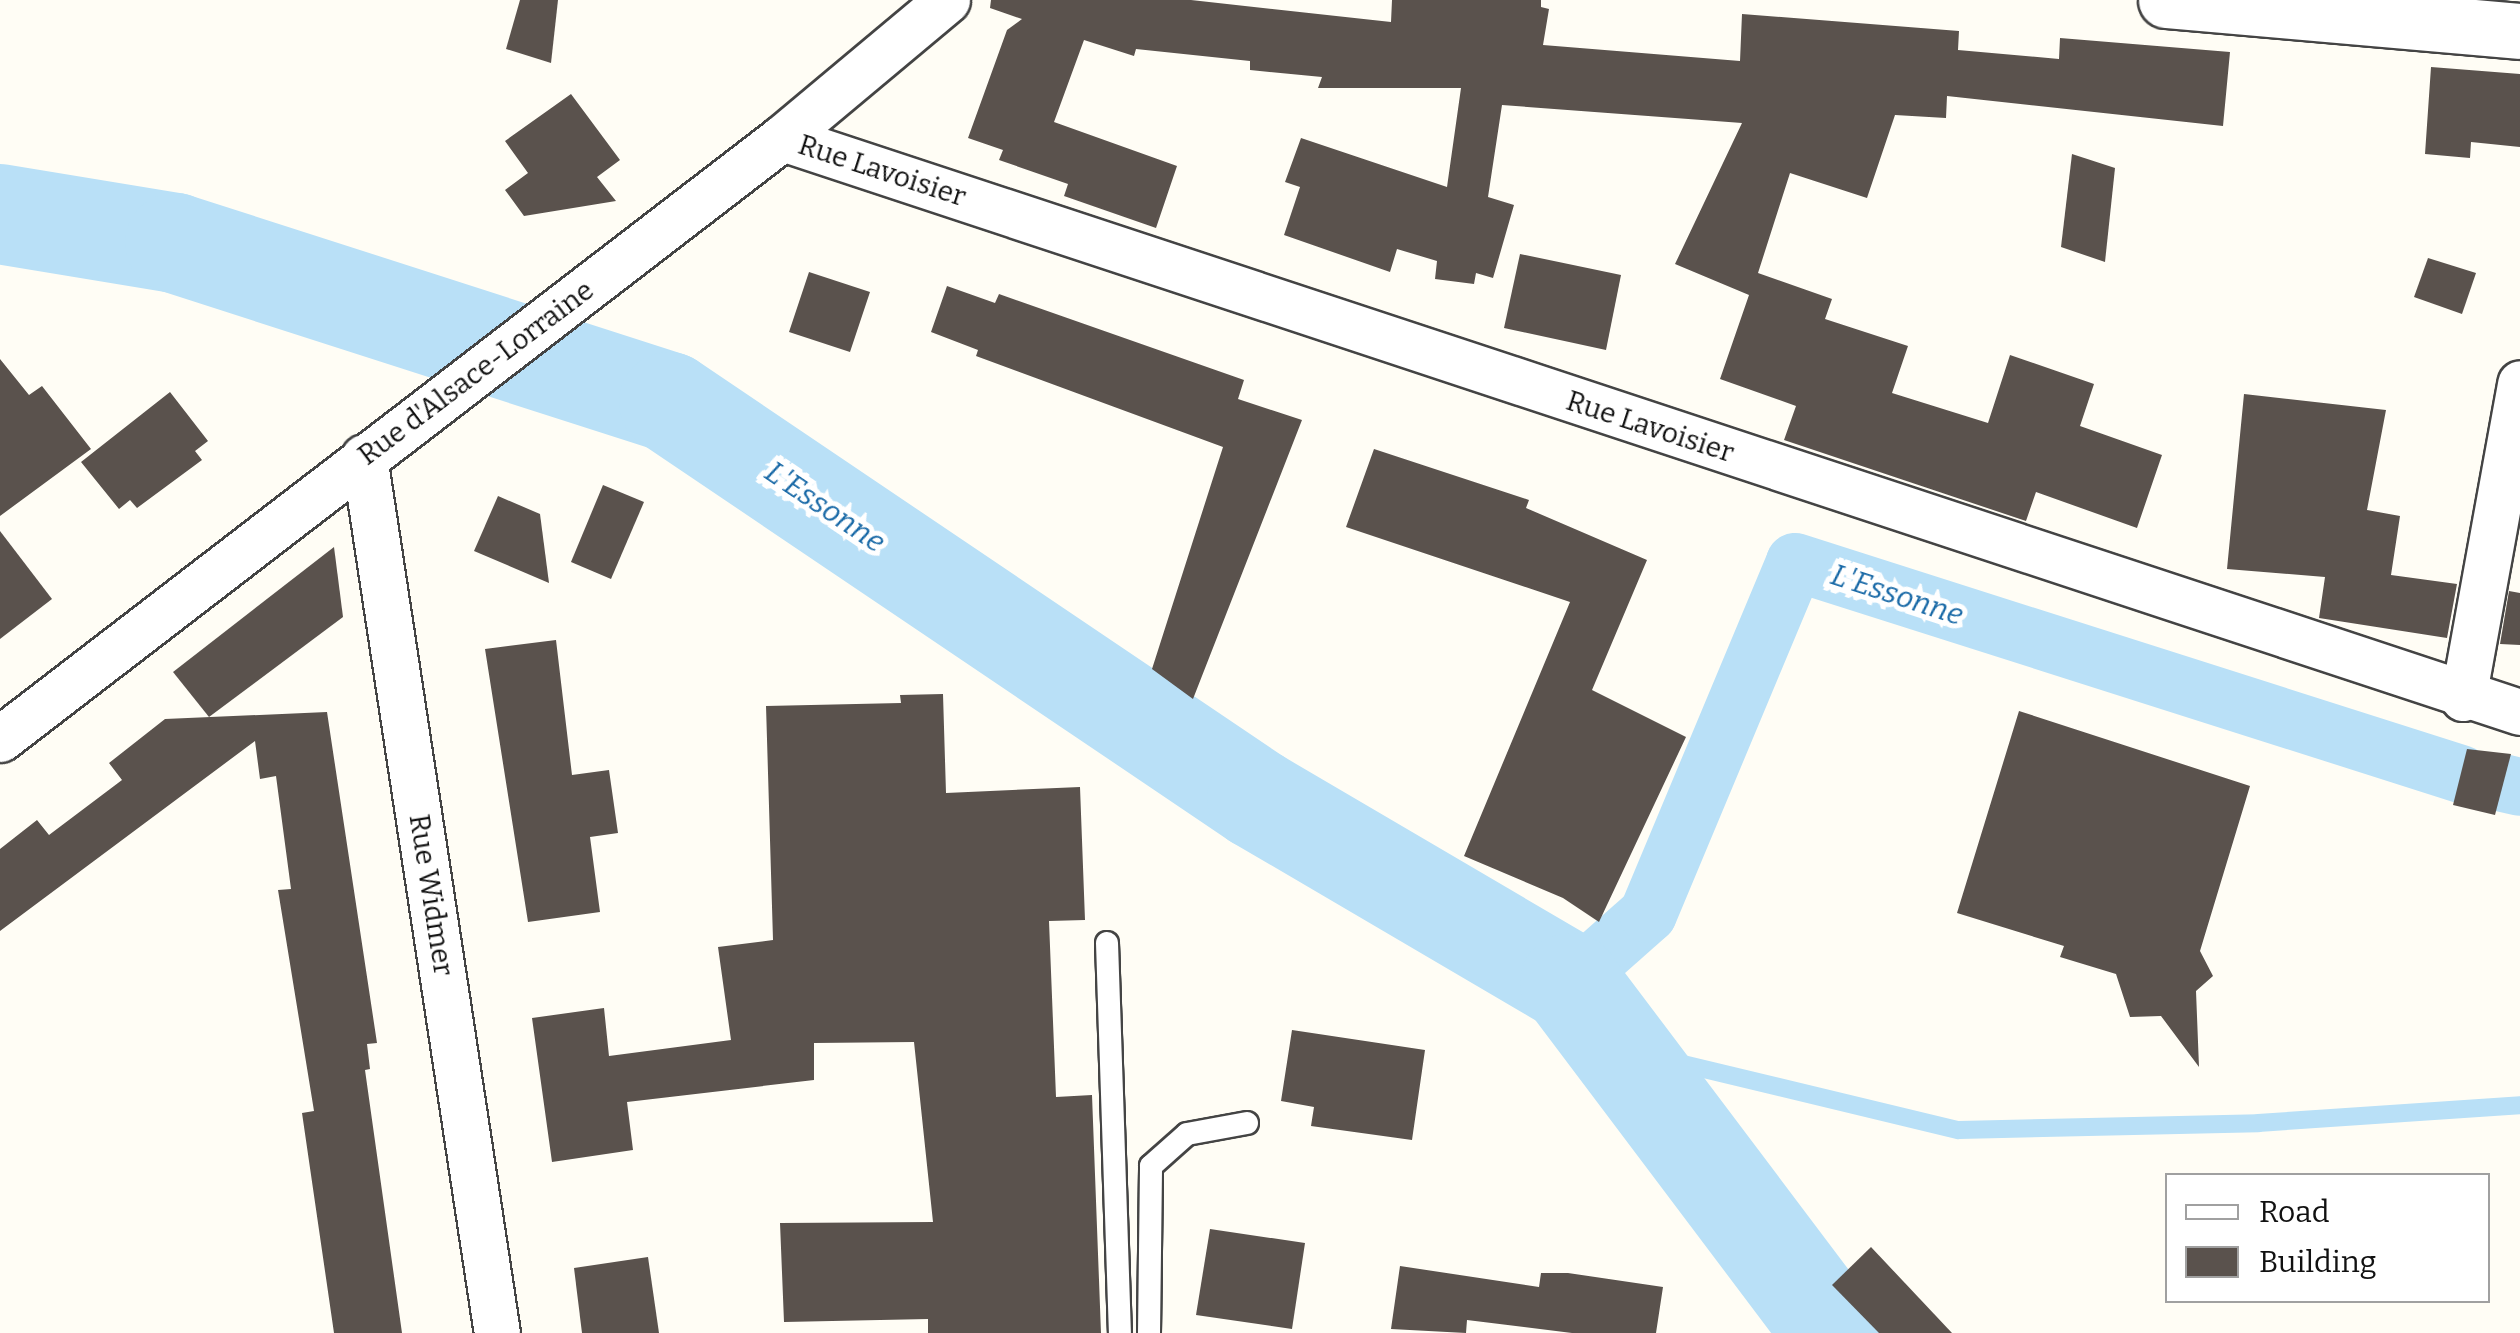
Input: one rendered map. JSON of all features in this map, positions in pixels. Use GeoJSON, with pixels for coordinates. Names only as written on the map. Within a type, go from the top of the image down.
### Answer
{"type":"FeatureCollection","features":[{"type":"Feature","properties":{"kind":"street","name":"Rue d'Alsace-Lorraine"},"geometry":{"type":"LineString","coordinates":[[0,740],[424,409],[782,138],[947,0]]}},
{"type":"Feature","properties":{"kind":"street"},"geometry":{"type":"LineString","coordinates":[[2166,0],[2520,31]]}},
{"type":"Feature","properties":{"kind":"street","name":"Rue Lavoisier"},"geometry":{"type":"LineString","coordinates":[[782,138],[2463,698],[2520,712]]}},
{"type":"Feature","properties":{"kind":"street"},"geometry":{"type":"LineString","coordinates":[[2463,698],[2520,383]]}},
{"type":"Feature","properties":{"kind":"street","name":"Rue Widmer"},"geometry":{"type":"LineString","coordinates":[[364,457],[498,1333]]}},
{"type":"Feature","properties":{"kind":"lane"},"geometry":{"type":"LineString","coordinates":[[1107,943],[1120,1333]]}},
{"type":"Feature","properties":{"kind":"lane"},"geometry":{"type":"LineString","coordinates":[[1149,1333],[1151,1166],[1187,1134],[1247,1123]]}},
{"type":"Feature","properties":{"kind":"building"},"geometry":{"type":"Polygon","coordinates":[[[520,0],[558,0],[551,63],[506,49],[520,0]]]}},
{"type":"Feature","properties":{"kind":"building"},"geometry":{"type":"Polygon","coordinates":[[[991,0],[1191,0],[1391,22],[1392,0],[1541,0],[1541,7],[1549,9],[1543,45],[1740,61],[1742,14],[1959,31],[1958,50],[2059,59],[2060,38],[2230,52],[2223,126],[1947,96],[1946,118],[1895,115],[1867,198],[1790,173],[1758,273],[1832,299],[1825,319],[1908,346],[1892,393],[1988,423],[2010,355],[2094,384],[2080,426],[2162,455],[2137,528],[2036,492],[2026,521],[1784,440],[1796,406],[1720,379],[1749,295],[1675,264],[1742,123],[1502,105],[1488,197],[1514,205],[1493,278],[1476,273],[1474,284],[1435,279],[1437,261],[1397,249],[1390,272],[1284,235],[1300,187],[1285,182],[1301,138],[1447,187],[1461,88],[1318,88],[1322,77],[1250,70],[1250,61],[1136,49],[1134,56],[1084,40],[1054,122],[1177,166],[1156,228],[1064,196],[1068,184],[999,160],[1003,150],[968,138],[1007,30],[1022,19],[990,8],[991,0]]]}},
{"type":"Feature","properties":{"kind":"building"},"geometry":{"type":"Polygon","coordinates":[[[2431,67],[2520,74],[2520,147],[2471,142],[2470,158],[2425,154],[2431,67]]]}},
{"type":"Feature","properties":{"kind":"building"},"geometry":{"type":"Polygon","coordinates":[[[571,94],[620,160],[597,177],[616,201],[524,216],[505,190],[528,173],[505,141],[571,94]]]}},
{"type":"Feature","properties":{"kind":"building"},"geometry":{"type":"Polygon","coordinates":[[[2072,154],[2115,168],[2105,262],[2061,247],[2072,154]]]}},
{"type":"Feature","properties":{"kind":"building"},"geometry":{"type":"Polygon","coordinates":[[[1520,254],[1621,275],[1606,350],[1504,328],[1520,254]]]}},
{"type":"Feature","properties":{"kind":"building"},"geometry":{"type":"Polygon","coordinates":[[[2428,258],[2476,273],[2462,314],[2414,297],[2428,258]]]}},
{"type":"Feature","properties":{"kind":"building"},"geometry":{"type":"Polygon","coordinates":[[[809,272],[870,292],[850,352],[789,332],[809,272]]]}},
{"type":"Feature","properties":{"kind":"building"},"geometry":{"type":"Polygon","coordinates":[[[947,286],[995,303],[999,294],[1244,380],[1238,399],[1302,420],[1193,699],[1152,669],[1223,447],[976,356],[978,350],[931,332],[947,286]]]}},
{"type":"Feature","properties":{"kind":"building"},"geometry":{"type":"Polygon","coordinates":[[[0,359],[29,395],[42,386],[91,449],[0,516],[0,359]]]}},
{"type":"Feature","properties":{"kind":"building"},"geometry":{"type":"Polygon","coordinates":[[[170,392],[208,441],[195,451],[202,460],[137,508],[130,500],[119,509],[81,462],[170,392]]]}},
{"type":"Feature","properties":{"kind":"building"},"geometry":{"type":"Polygon","coordinates":[[[2244,394],[2386,410],[2367,510],[2400,516],[2391,575],[2457,584],[2447,638],[2319,618],[2325,577],[2227,569],[2244,394]]]}},
{"type":"Feature","properties":{"kind":"building"},"geometry":{"type":"Polygon","coordinates":[[[1374,449],[1529,500],[1526,508],[1647,560],[1592,690],[1686,737],[1599,922],[1563,898],[1464,856],[1570,602],[1346,527],[1374,449]]]}},
{"type":"Feature","properties":{"kind":"building"},"geometry":{"type":"Polygon","coordinates":[[[603,485],[644,502],[611,579],[571,562],[603,485]]]}},
{"type":"Feature","properties":{"kind":"building"},"geometry":{"type":"Polygon","coordinates":[[[498,496],[540,514],[549,583],[474,551],[498,496]]]}},
{"type":"Feature","properties":{"kind":"building"},"geometry":{"type":"Polygon","coordinates":[[[0,531],[52,599],[0,639],[0,531]]]}},
{"type":"Feature","properties":{"kind":"building"},"geometry":{"type":"Polygon","coordinates":[[[334,547],[343,617],[209,717],[173,672],[334,547]]]}},
{"type":"Feature","properties":{"kind":"building"},"geometry":{"type":"Polygon","coordinates":[[[2509,591],[2520,593],[2520,645],[2500,644],[2509,591]]]}},
{"type":"Feature","properties":{"kind":"building"},"geometry":{"type":"Polygon","coordinates":[[[556,640],[572,775],[609,770],[618,833],[590,837],[600,912],[528,922],[485,649],[556,640]]]}},
{"type":"Feature","properties":{"kind":"building"},"geometry":{"type":"Polygon","coordinates":[[[943,694],[946,793],[1080,787],[1085,920],[1049,921],[1056,1097],[1092,1095],[1101,1333],[928,1333],[928,1319],[784,1322],[780,1223],[933,1222],[914,1042],[814,1043],[814,1080],[627,1102],[633,1150],[552,1162],[532,1018],[604,1008],[609,1056],[731,1040],[718,947],[773,940],[766,706],[901,703],[900,695],[943,694]]]}},
{"type":"Feature","properties":{"kind":"building"},"geometry":{"type":"Polygon","coordinates":[[[2019,711],[2250,786],[2200,951],[2213,976],[2196,991],[2199,1067],[2161,1016],[2130,1017],[2116,974],[2060,957],[2064,946],[1957,913],[2019,711]]]}},
{"type":"Feature","properties":{"kind":"building"},"geometry":{"type":"Polygon","coordinates":[[[327,712],[377,1043],[367,1044],[370,1069],[365,1070],[402,1333],[334,1333],[302,1113],[314,1111],[278,890],[291,889],[276,776],[260,779],[255,741],[0,931],[0,849],[37,820],[49,835],[122,780],[109,763],[165,719],[327,712]]]}},
{"type":"Feature","properties":{"kind":"building"},"geometry":{"type":"Polygon","coordinates":[[[2467,749],[2511,754],[2495,815],[2453,805],[2467,749]]]}},
{"type":"Feature","properties":{"kind":"building"},"geometry":{"type":"Polygon","coordinates":[[[1292,1030],[1425,1050],[1412,1140],[1311,1126],[1314,1107],[1281,1101],[1292,1030]]]}},
{"type":"Feature","properties":{"kind":"building"},"geometry":{"type":"Polygon","coordinates":[[[1210,1229],[1305,1243],[1292,1329],[1196,1315],[1210,1229]]]}},
{"type":"Feature","properties":{"kind":"building"},"geometry":{"type":"Polygon","coordinates":[[[1871,1247],[1952,1333],[1879,1333],[1832,1285],[1871,1247]]]}},
{"type":"Feature","properties":{"kind":"building"},"geometry":{"type":"Polygon","coordinates":[[[648,1257],[659,1333],[582,1333],[574,1268],[648,1257]]]}},
{"type":"Feature","properties":{"kind":"building"},"geometry":{"type":"Polygon","coordinates":[[[1400,1266],[1539,1287],[1541,1273],[1568,1273],[1663,1287],[1656,1333],[1572,1333],[1467,1320],[1466,1333],[1391,1329],[1400,1266]]]}},
{"type":"Feature","properties":{"kind":"waterway","name":"L'Essonne"},"geometry":{"type":"LineString","coordinates":[[0,214],[175,243],[669,402],[1257,799],[1570,983],[1834,1333]]}},
{"type":"Feature","properties":{"kind":"waterway","name":"L'Essonne"},"geometry":{"type":"LineString","coordinates":[[1570,983],[1648,914],[1795,562],[2461,774]]}},
{"type":"Feature","properties":{"kind":"waterway","name":"L'Essonne"},"geometry":{"type":"LineString","coordinates":[[2503,783],[2520,787]]}},
{"type":"Feature","properties":{"kind":"waterway","name":"L'Essonne"},"geometry":{"type":"LineString","coordinates":[[1570,983],[1658,1058],[1959,1130],[2258,1123],[2520,1105]]}}]}
